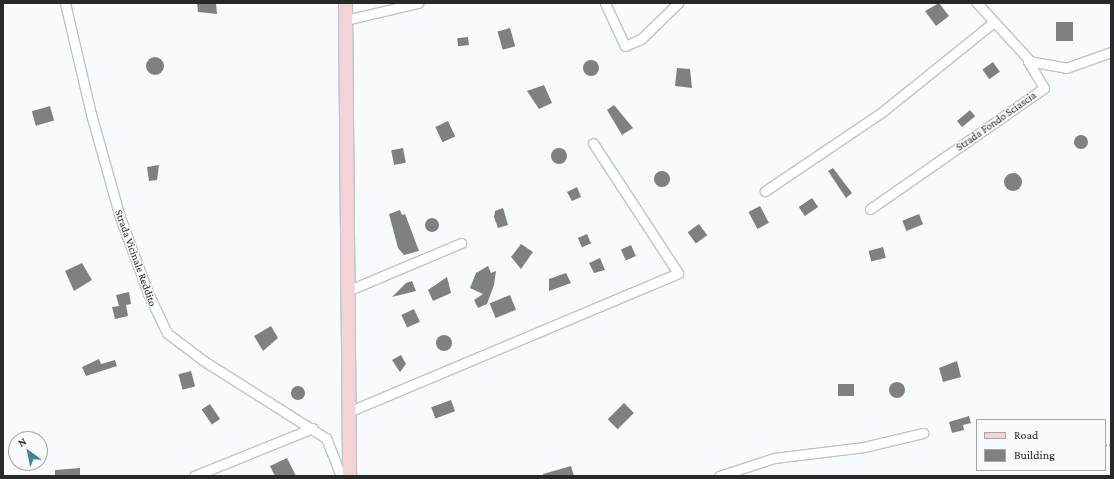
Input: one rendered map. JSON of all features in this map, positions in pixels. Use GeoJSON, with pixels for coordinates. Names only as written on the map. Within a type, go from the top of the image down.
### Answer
{"type":"FeatureCollection","features":[{"type":"Feature","properties":{"kind":"main road"},"geometry":{"type":"LineString","coordinates":[[345,3],[349,476]]}},
{"type":"Feature","properties":{"kind":"street","name":"Strada Vicinale Reddito"},"geometry":{"type":"LineString","coordinates":[[65,3],[91,114],[120,217],[148,293],[167,333],[248,389],[313,428],[326,438],[341,476]]}},
{"type":"Feature","properties":{"kind":"street"},"geometry":{"type":"LineString","coordinates":[[345,20],[418,3]]}},
{"type":"Feature","properties":{"kind":"street"},"geometry":{"type":"LineString","coordinates":[[605,3],[625,46],[641,39],[678,3]]}},
{"type":"Feature","properties":{"kind":"street"},"geometry":{"type":"LineString","coordinates":[[977,3],[1031,62],[1066,68],[1111,52]]}},
{"type":"Feature","properties":{"kind":"street"},"geometry":{"type":"LineString","coordinates":[[765,191],[882,112],[994,22]]}},
{"type":"Feature","properties":{"kind":"street","name":"Strada Fondo Sciascia"},"geometry":{"type":"LineString","coordinates":[[870,209],[1044,88],[1029,68],[1028,61],[1031,62]]}},
{"type":"Feature","properties":{"kind":"street"},"geometry":{"type":"LineString","coordinates":[[348,412],[678,274],[593,142]]}},
{"type":"Feature","properties":{"kind":"street"},"geometry":{"type":"LineString","coordinates":[[348,291],[461,243]]}},
{"type":"Feature","properties":{"kind":"street"},"geometry":{"type":"LineString","coordinates":[[194,476],[313,428]]}},
{"type":"Feature","properties":{"kind":"street"},"geometry":{"type":"LineString","coordinates":[[719,476],[774,458],[864,447],[923,433]]}},
{"type":"Feature","properties":{"kind":"building"},"geometry":{"type":"Polygon","coordinates":[[[197,3],[216,3],[217,14],[198,12],[197,3]]]}},
{"type":"Feature","properties":{"kind":"building"},"geometry":{"type":"Polygon","coordinates":[[[939,3],[949,16],[936,26],[925,11],[939,3]]]}},
{"type":"Feature","properties":{"kind":"building"},"geometry":{"type":"Polygon","coordinates":[[[1056,22],[1073,22],[1073,41],[1056,41],[1056,22]]]}},
{"type":"Feature","properties":{"kind":"building"},"geometry":{"type":"Polygon","coordinates":[[[510,28],[515,46],[503,50],[498,32],[510,28]]]}},
{"type":"Feature","properties":{"kind":"building"},"geometry":{"type":"Polygon","coordinates":[[[468,37],[469,45],[458,46],[457,38],[468,37]]]}},
{"type":"Feature","properties":{"kind":"building"},"geometry":{"type":"Polygon","coordinates":[[[155,57],[161,60],[164,66],[161,72],[155,75],[149,72],[146,66],[149,60],[155,57]]]}},
{"type":"Feature","properties":{"kind":"building"},"geometry":{"type":"Polygon","coordinates":[[[591,60],[598,65],[599,68],[594,75],[591,76],[584,71],[583,68],[588,61],[591,60]]]}},
{"type":"Feature","properties":{"kind":"building"},"geometry":{"type":"Polygon","coordinates":[[[993,62],[1000,72],[989,79],[982,69],[993,62]]]}},
{"type":"Feature","properties":{"kind":"building"},"geometry":{"type":"Polygon","coordinates":[[[677,68],[690,69],[692,88],[675,86],[677,68]]]}},
{"type":"Feature","properties":{"kind":"building"},"geometry":{"type":"Polygon","coordinates":[[[544,85],[552,103],[539,109],[527,91],[544,85]]]}},
{"type":"Feature","properties":{"kind":"building"},"geometry":{"type":"Polygon","coordinates":[[[614,105],[633,128],[622,135],[607,110],[614,105]]]}},
{"type":"Feature","properties":{"kind":"building"},"geometry":{"type":"Polygon","coordinates":[[[50,106],[54,120],[36,126],[32,111],[50,106]]]}},
{"type":"Feature","properties":{"kind":"building"},"geometry":{"type":"Polygon","coordinates":[[[970,110],[975,116],[962,127],[957,121],[970,110]]]}},
{"type":"Feature","properties":{"kind":"building"},"geometry":{"type":"Polygon","coordinates":[[[448,121],[455,136],[442,142],[435,127],[448,121]]]}},
{"type":"Feature","properties":{"kind":"building"},"geometry":{"type":"Polygon","coordinates":[[[1078,135],[1084,135],[1088,139],[1088,145],[1084,149],[1078,149],[1074,145],[1074,139],[1078,135]]]}},
{"type":"Feature","properties":{"kind":"building"},"geometry":{"type":"Polygon","coordinates":[[[403,148],[406,163],[394,165],[391,150],[403,148]]]}},
{"type":"Feature","properties":{"kind":"building"},"geometry":{"type":"Polygon","coordinates":[[[556,148],[562,148],[567,153],[565,162],[562,164],[556,164],[551,159],[551,153],[556,148]]]}},
{"type":"Feature","properties":{"kind":"building"},"geometry":{"type":"Polygon","coordinates":[[[159,165],[157,180],[149,181],[147,167],[159,165]]]}},
{"type":"Feature","properties":{"kind":"building"},"geometry":{"type":"Polygon","coordinates":[[[833,168],[852,193],[846,198],[828,171],[833,168]]]}},
{"type":"Feature","properties":{"kind":"building"},"geometry":{"type":"Polygon","coordinates":[[[659,171],[665,171],[670,176],[668,185],[665,187],[659,187],[654,182],[654,176],[659,171]]]}},
{"type":"Feature","properties":{"kind":"building"},"geometry":{"type":"Polygon","coordinates":[[[1013,173],[1019,176],[1022,182],[1019,188],[1013,191],[1007,188],[1004,182],[1007,176],[1013,173]]]}},
{"type":"Feature","properties":{"kind":"building"},"geometry":{"type":"Polygon","coordinates":[[[577,187],[581,197],[572,201],[567,192],[577,187]]]}},
{"type":"Feature","properties":{"kind":"building"},"geometry":{"type":"Polygon","coordinates":[[[812,198],[818,207],[805,216],[799,207],[812,198]]]}},
{"type":"Feature","properties":{"kind":"building"},"geometry":{"type":"Polygon","coordinates":[[[760,206],[769,223],[757,229],[749,212],[760,206]]]}},
{"type":"Feature","properties":{"kind":"building"},"geometry":{"type":"Polygon","coordinates":[[[503,208],[508,225],[498,228],[494,217],[495,211],[503,208]]]}},
{"type":"Feature","properties":{"kind":"building"},"geometry":{"type":"Polygon","coordinates":[[[400,210],[402,215],[405,214],[419,251],[404,255],[398,248],[389,214],[400,210]]]}},
{"type":"Feature","properties":{"kind":"building"},"geometry":{"type":"Polygon","coordinates":[[[919,214],[923,224],[906,231],[902,221],[919,214]]]}},
{"type":"Feature","properties":{"kind":"building"},"geometry":{"type":"Polygon","coordinates":[[[429,218],[435,218],[439,222],[439,228],[435,232],[429,232],[425,228],[425,222],[429,218]]]}},
{"type":"Feature","properties":{"kind":"building"},"geometry":{"type":"Polygon","coordinates":[[[699,224],[707,235],[696,244],[688,232],[699,224]]]}},
{"type":"Feature","properties":{"kind":"building"},"geometry":{"type":"Polygon","coordinates":[[[587,234],[591,243],[582,247],[578,238],[587,234]]]}},
{"type":"Feature","properties":{"kind":"building"},"geometry":{"type":"Polygon","coordinates":[[[521,244],[533,252],[521,269],[511,257],[521,244]]]}},
{"type":"Feature","properties":{"kind":"building"},"geometry":{"type":"Polygon","coordinates":[[[631,245],[636,256],[626,260],[621,249],[631,245]]]}},
{"type":"Feature","properties":{"kind":"building"},"geometry":{"type":"Polygon","coordinates":[[[883,247],[886,258],[871,262],[869,251],[883,247]]]}},
{"type":"Feature","properties":{"kind":"building"},"geometry":{"type":"Polygon","coordinates":[[[600,258],[605,270],[594,273],[589,263],[600,258]]]}},
{"type":"Feature","properties":{"kind":"building"},"geometry":{"type":"Polygon","coordinates":[[[82,263],[92,280],[74,291],[65,271],[82,263]]]}},
{"type":"Feature","properties":{"kind":"building"},"geometry":{"type":"Polygon","coordinates":[[[488,266],[491,273],[496,271],[494,285],[487,304],[478,308],[474,300],[483,294],[470,288],[476,273],[488,266]]]}},
{"type":"Feature","properties":{"kind":"building"},"geometry":{"type":"Polygon","coordinates":[[[566,273],[571,283],[549,291],[549,279],[566,273]]]}},
{"type":"Feature","properties":{"kind":"building"},"geometry":{"type":"Polygon","coordinates":[[[447,277],[451,293],[433,301],[428,290],[447,277]]]}},
{"type":"Feature","properties":{"kind":"building"},"geometry":{"type":"Polygon","coordinates":[[[412,281],[416,291],[392,297],[406,283],[412,281]]]}},
{"type":"Feature","properties":{"kind":"building"},"geometry":{"type":"Polygon","coordinates":[[[129,292],[131,304],[126,305],[128,316],[115,319],[112,307],[119,306],[116,295],[129,292]]]}},
{"type":"Feature","properties":{"kind":"building"},"geometry":{"type":"Polygon","coordinates":[[[510,295],[516,310],[496,318],[490,303],[510,295]]]}},
{"type":"Feature","properties":{"kind":"building"},"geometry":{"type":"Polygon","coordinates":[[[414,309],[420,322],[407,328],[401,315],[414,309]]]}},
{"type":"Feature","properties":{"kind":"building"},"geometry":{"type":"Polygon","coordinates":[[[271,326],[278,338],[263,351],[254,336],[271,326]]]}},
{"type":"Feature","properties":{"kind":"building"},"geometry":{"type":"Polygon","coordinates":[[[441,335],[447,335],[452,340],[450,349],[447,351],[441,351],[436,346],[436,340],[441,335]]]}},
{"type":"Feature","properties":{"kind":"building"},"geometry":{"type":"Polygon","coordinates":[[[401,355],[406,364],[400,372],[392,360],[401,355]]]}},
{"type":"Feature","properties":{"kind":"building"},"geometry":{"type":"Polygon","coordinates":[[[99,359],[101,364],[115,360],[117,366],[86,376],[82,367],[99,359]]]}},
{"type":"Feature","properties":{"kind":"building"},"geometry":{"type":"Polygon","coordinates":[[[957,361],[961,377],[943,382],[939,368],[957,361]]]}},
{"type":"Feature","properties":{"kind":"building"},"geometry":{"type":"Polygon","coordinates":[[[191,371],[195,386],[183,390],[178,374],[191,371]]]}},
{"type":"Feature","properties":{"kind":"building"},"geometry":{"type":"Polygon","coordinates":[[[897,382],[904,387],[905,390],[900,397],[897,398],[890,393],[889,390],[894,383],[897,382]]]}},
{"type":"Feature","properties":{"kind":"building"},"geometry":{"type":"Polygon","coordinates":[[[838,384],[854,384],[854,396],[838,396],[838,384]]]}},
{"type":"Feature","properties":{"kind":"building"},"geometry":{"type":"Polygon","coordinates":[[[295,386],[301,386],[305,390],[305,396],[301,400],[295,400],[291,396],[291,390],[295,386]]]}},
{"type":"Feature","properties":{"kind":"building"},"geometry":{"type":"Polygon","coordinates":[[[451,400],[455,411],[435,418],[431,407],[451,400]]]}},
{"type":"Feature","properties":{"kind":"building"},"geometry":{"type":"Polygon","coordinates":[[[624,403],[634,413],[618,429],[608,419],[624,403]]]}},
{"type":"Feature","properties":{"kind":"building"},"geometry":{"type":"Polygon","coordinates":[[[210,404],[220,419],[212,425],[202,410],[210,404]]]}},
{"type":"Feature","properties":{"kind":"building"},"geometry":{"type":"Polygon","coordinates":[[[969,416],[971,423],[963,425],[964,430],[952,433],[949,422],[969,416]]]}},
{"type":"Feature","properties":{"kind":"building"},"geometry":{"type":"Polygon","coordinates":[[[287,458],[296,476],[275,476],[270,466],[287,458]]]}},
{"type":"Feature","properties":{"kind":"building"},"geometry":{"type":"Polygon","coordinates":[[[571,466],[574,476],[543,476],[543,474],[571,466]]]}},
{"type":"Feature","properties":{"kind":"building"},"geometry":{"type":"Polygon","coordinates":[[[80,468],[80,476],[55,476],[55,470],[80,468]]]}}]}
